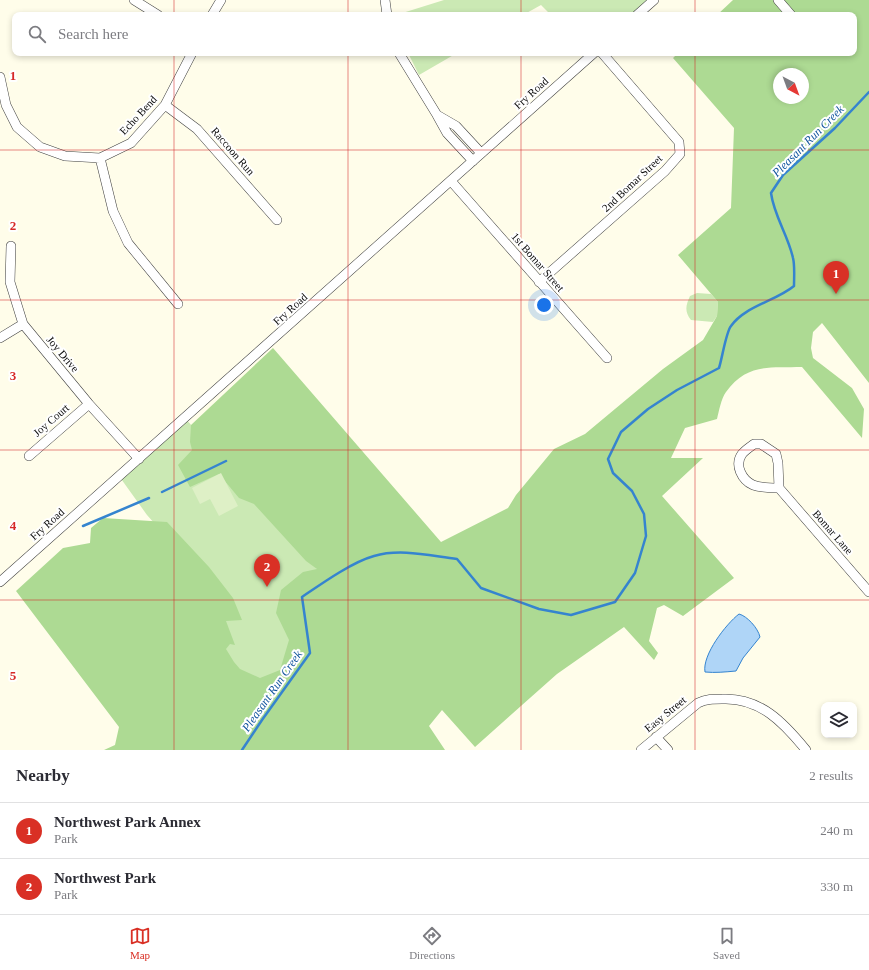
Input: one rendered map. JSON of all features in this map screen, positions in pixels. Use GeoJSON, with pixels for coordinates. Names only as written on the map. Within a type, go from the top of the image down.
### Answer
{"type":"FeatureCollection","features":[{"type":"Feature","properties":{"kind":"street"},"geometry":{"type":"LineString","coordinates":[[134,0],[153,12]]}},
{"type":"Feature","properties":{"kind":"street"},"geometry":{"type":"LineString","coordinates":[[214,12],[221,0]]}},
{"type":"Feature","properties":{"kind":"street"},"geometry":{"type":"LineString","coordinates":[[385,0],[387,12]]}},
{"type":"Feature","properties":{"kind":"street"},"geometry":{"type":"LineString","coordinates":[[640,12],[654,0]]}},
{"type":"Feature","properties":{"kind":"street"},"geometry":{"type":"LineString","coordinates":[[778,0],[788,12]]}},
{"type":"Feature","properties":{"kind":"street","name":"Echo Bend"},"geometry":{"type":"LineString","coordinates":[[0,77],[6,105],[17,127],[40,147],[65,156],[100,158],[131,143],[165,105],[190,56]]}},
{"type":"Feature","properties":{"kind":"street"},"geometry":{"type":"LineString","coordinates":[[401,56],[438,115],[446,133],[473,161]]}},
{"type":"Feature","properties":{"kind":"street","name":"Fry Road"},"geometry":{"type":"LineString","coordinates":[[0,582],[591,56]]}},
{"type":"Feature","properties":{"kind":"street","name":"2nd Bomar Street"},"geometry":{"type":"LineString","coordinates":[[539,282],[665,171],[680,154],[679,142],[605,56]]}},
{"type":"Feature","properties":{"kind":"street","name":"Raccoon Run"},"geometry":{"type":"LineString","coordinates":[[165,105],[197,129],[277,220]]}},
{"type":"Feature","properties":{"kind":"street"},"geometry":{"type":"LineString","coordinates":[[438,115],[456,126],[481,153]]}},
{"type":"Feature","properties":{"kind":"street"},"geometry":{"type":"LineString","coordinates":[[100,158],[113,211],[128,243],[178,304]]}},
{"type":"Feature","properties":{"kind":"street","name":"1st Bomar Street"},"geometry":{"type":"LineString","coordinates":[[451,181],[607,358]]}},
{"type":"Feature","properties":{"kind":"street","name":"Joy Drive"},"geometry":{"type":"LineString","coordinates":[[11,246],[10,282],[23,324],[89,404],[139,459]]}},
{"type":"Feature","properties":{"kind":"street"},"geometry":{"type":"LineString","coordinates":[[0,338],[23,324]]}},
{"type":"Feature","properties":{"kind":"street","name":"Joy Court"},"geometry":{"type":"LineString","coordinates":[[29,456],[89,404]]}},
{"type":"Feature","properties":{"kind":"street"},"geometry":{"type":"LineString","coordinates":[[754,444],[761,444],[776,454],[778,464],[778,488],[753,485],[746,480],[740,473],[738,465],[740,455],[754,444]]}},
{"type":"Feature","properties":{"kind":"street","name":"Bomar Lane"},"geometry":{"type":"LineString","coordinates":[[778,488],[869,592]]}},
{"type":"Feature","properties":{"kind":"street","name":"Easy Street"},"geometry":{"type":"LineString","coordinates":[[641,750],[698,703],[706,700],[733,698],[748,701],[778,718],[806,750]]}},
{"type":"Feature","properties":{"kind":"street"},"geometry":{"type":"LineString","coordinates":[[656,737],[668,750]]}},
{"type":"Feature","properties":{"kind":"green space"},"geometry":{"type":"Polygon","coordinates":[[[444,0],[649,0],[635,12],[548,12],[541,5],[528,12],[406,12],[444,0]]]}},
{"type":"Feature","properties":{"kind":"green space"},"geometry":{"type":"Polygon","coordinates":[[[733,0],[869,0],[869,383],[822,323],[813,332],[811,348],[813,358],[852,388],[864,409],[862,438],[802,367],[760,369],[742,376],[724,395],[717,419],[685,428],[671,458],[703,458],[662,496],[734,578],[683,616],[664,605],[657,608],[649,641],[658,653],[654,660],[624,627],[557,674],[475,747],[442,710],[429,726],[445,750],[104,750],[115,745],[119,727],[16,591],[63,548],[90,543],[91,528],[103,518],[167,522],[209,567],[233,598],[242,620],[226,621],[235,645],[230,644],[226,649],[234,662],[240,669],[260,678],[280,670],[289,640],[276,613],[281,590],[303,572],[317,569],[306,561],[254,504],[239,498],[219,474],[190,487],[178,465],[192,450],[190,442],[191,425],[273,348],[441,542],[508,508],[516,495],[554,449],[585,434],[663,369],[703,340],[717,316],[718,302],[678,255],[731,208],[734,128],[673,58],[675,56],[857,56],[857,12],[720,12],[733,0]]]}},
{"type":"Feature","properties":{"kind":"green space"},"geometry":{"type":"Polygon","coordinates":[[[410,56],[452,56],[419,75],[410,56]]]}},
{"type":"Feature","properties":{"kind":"green space"},"geometry":{"type":"Polygon","coordinates":[[[697,293],[711,294],[718,302],[717,316],[713,322],[691,320],[689,317],[686,308],[687,302],[690,296],[697,293]]]}},
{"type":"Feature","properties":{"kind":"green space"},"geometry":{"type":"Polygon","coordinates":[[[185,418],[427,694],[153,750],[194,568],[147,515],[119,476],[185,418]]]}},
{"type":"Feature","properties":{"kind":"green space"},"geometry":{"type":"Polygon","coordinates":[[[221,473],[238,506],[219,516],[210,499],[200,504],[192,488],[221,473]]]}},
{"type":"Feature","properties":{"kind":"water"},"geometry":{"type":"Polygon","coordinates":[[[739,614],[752,623],[760,637],[743,658],[736,671],[705,672],[707,657],[716,640],[739,614]]]}},
{"type":"Feature","properties":{"kind":"waterway","name":"Pleasant Run Creek"},"geometry":{"type":"LineString","coordinates":[[242,750],[310,653],[302,597],[337,574],[365,559],[395,553],[457,559],[481,588],[539,609],[571,615],[615,602],[635,573],[646,536],[644,514],[632,491],[613,473],[608,459],[621,432],[648,409],[677,390],[719,368],[727,334],[737,319],[744,313],[779,296],[794,286],[793,258],[788,241],[775,210],[771,193],[783,175],[835,128],[869,92]]}},
{"type":"Feature","properties":{"kind":"waterway"},"geometry":{"type":"LineString","coordinates":[[162,492],[226,461]]}},
{"type":"Feature","properties":{"kind":"waterway"},"geometry":{"type":"LineString","coordinates":[[83,526],[149,498]]}},
{"type":"Feature","properties":{"kind":"place","name":"Northwest Park Annex"},"geometry":{"type":"Point","coordinates":[836,294]}},
{"type":"Feature","properties":{"kind":"place","name":"Northwest Park"},"geometry":{"type":"Point","coordinates":[267,587]}}]}
